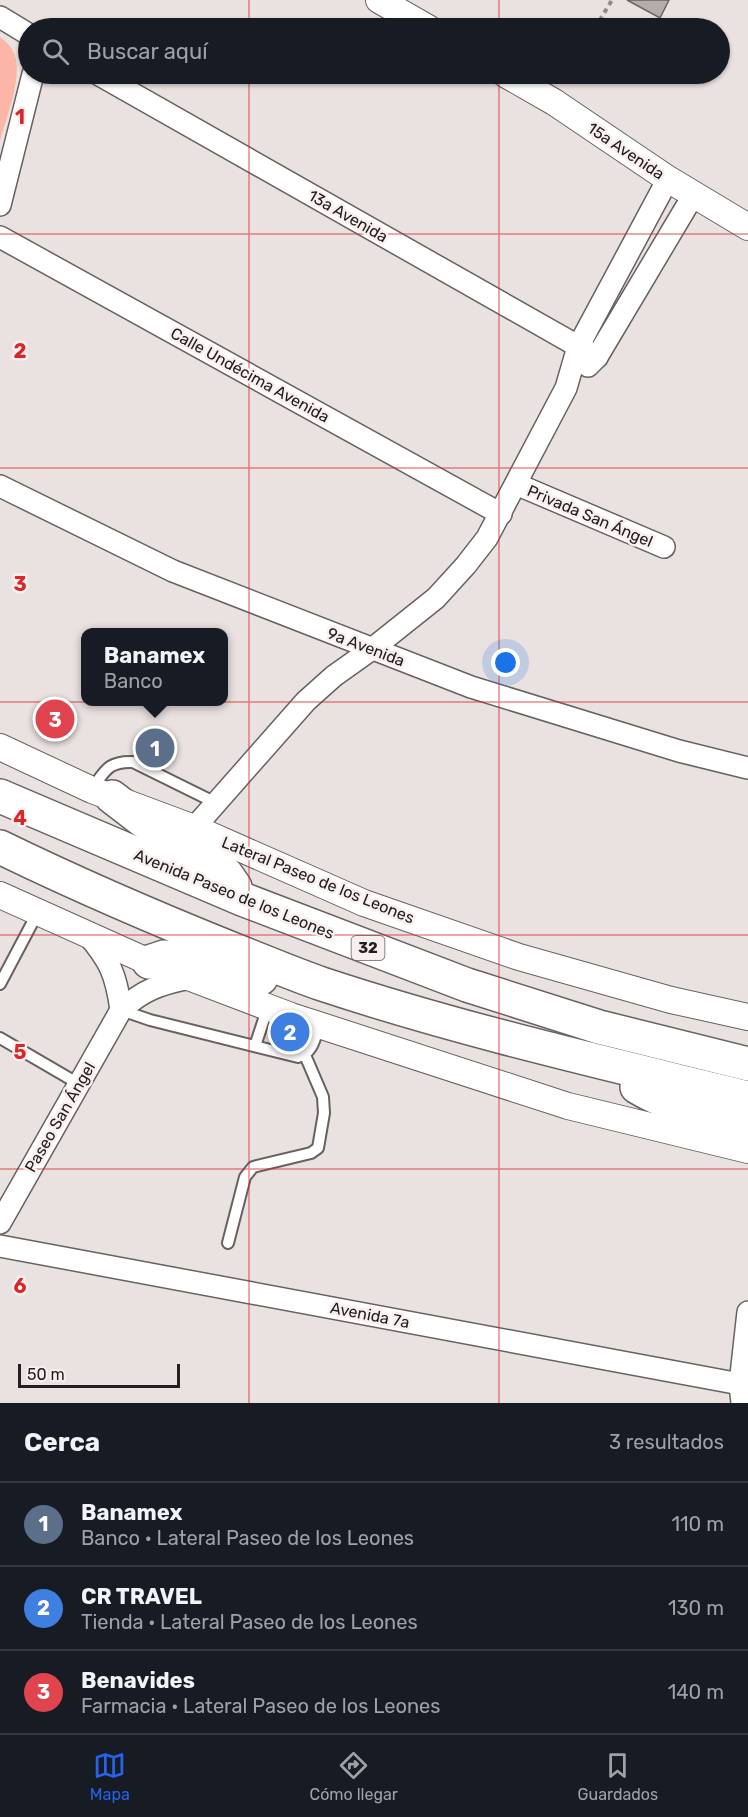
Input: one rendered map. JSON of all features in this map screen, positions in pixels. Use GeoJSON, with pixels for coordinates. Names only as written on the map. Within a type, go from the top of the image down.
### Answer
{"type":"FeatureCollection","features":[{"type":"Feature","properties":{"kind":"main road"},"geometry":{"type":"LineString","coordinates":[[102,794],[226,874],[242,899]]}},
{"type":"Feature","properties":{"kind":"main road","name":"Avenida Paseo de los Leones"},"geometry":{"type":"LineString","coordinates":[[0,796],[242,899],[467,985],[599,1027],[748,1064]]}},
{"type":"Feature","properties":{"kind":"main road"},"geometry":{"type":"LineString","coordinates":[[0,847],[154,918],[321,983],[446,1021],[611,1065],[748,1098]]}},
{"type":"Feature","properties":{"kind":"main road"},"geometry":{"type":"LineString","coordinates":[[149,962],[165,957],[297,986],[321,983]]}},
{"type":"Feature","properties":{"kind":"main road"},"geometry":{"type":"LineString","coordinates":[[665,1043],[719,1044],[748,1051]]}},
{"type":"Feature","properties":{"kind":"main road"},"geometry":{"type":"LineString","coordinates":[[611,1065],[625,1079],[646,1092],[693,1111],[748,1127]]}},
{"type":"Feature","properties":{"kind":"street"},"geometry":{"type":"LineString","coordinates":[[379,0],[410,18]]}},
{"type":"Feature","properties":{"kind":"street"},"geometry":{"type":"LineString","coordinates":[[0,17],[18,28]]}},
{"type":"Feature","properties":{"kind":"street"},"geometry":{"type":"LineString","coordinates":[[0,205],[30,84]]}},
{"type":"Feature","properties":{"kind":"street","name":"13a Avenida"},"geometry":{"type":"LineString","coordinates":[[116,84],[597,357]]}},
{"type":"Feature","properties":{"kind":"street","name":"15a Avenida"},"geometry":{"type":"LineString","coordinates":[[522,84],[554,102],[668,179],[748,227]]}},
{"type":"Feature","properties":{"kind":"street"},"geometry":{"type":"LineString","coordinates":[[194,828],[306,701],[334,676],[436,598],[487,538],[566,388],[578,347],[668,179]]}},
{"type":"Feature","properties":{"kind":"street"},"geometry":{"type":"LineString","coordinates":[[566,388],[597,357],[694,194]]}},
{"type":"Feature","properties":{"kind":"street","name":"Calle Undécima Avenida"},"geometry":{"type":"LineString","coordinates":[[0,237],[501,514]]}},
{"type":"Feature","properties":{"kind":"street","name":"Privada San Ángel"},"geometry":{"type":"LineString","coordinates":[[516,484],[664,548]]}},
{"type":"Feature","properties":{"kind":"street","name":"9a Avenida"},"geometry":{"type":"LineString","coordinates":[[0,486],[173,571],[471,687],[680,751],[748,768]]}},
{"type":"Feature","properties":{"kind":"street","name":"Lateral Paseo de los Leones"},"geometry":{"type":"LineString","coordinates":[[0,747],[102,794],[194,828],[364,903],[508,953],[671,1000],[748,1017]]}},
{"type":"Feature","properties":{"kind":"street"},"geometry":{"type":"LineString","coordinates":[[0,895],[149,962],[319,1025],[568,1106],[748,1150]]}},
{"type":"Feature","properties":{"kind":"street"},"geometry":{"type":"LineString","coordinates":[[86,934],[104,954],[113,971],[121,1010]]}},
{"type":"Feature","properties":{"kind":"street","name":"Paseo San Ángel"},"geometry":{"type":"LineString","coordinates":[[0,1223],[121,1010],[136,997],[151,989],[169,982],[190,978]]}},
{"type":"Feature","properties":{"kind":"street","name":"Avenida 7a"},"geometry":{"type":"LineString","coordinates":[[0,1246],[741,1398]]}},
{"type":"Feature","properties":{"kind":"street"},"geometry":{"type":"LineString","coordinates":[[741,1398],[748,1312]]}},
{"type":"Feature","properties":{"kind":"lane"},"geometry":{"type":"LineString","coordinates":[[102,794],[108,767],[119,762],[133,762],[216,803]]}},
{"type":"Feature","properties":{"kind":"lane"},"geometry":{"type":"LineString","coordinates":[[0,984],[38,912]]}},
{"type":"Feature","properties":{"kind":"lane"},"geometry":{"type":"LineString","coordinates":[[255,1046],[268,1007]]}},
{"type":"Feature","properties":{"kind":"lane"},"geometry":{"type":"LineString","coordinates":[[121,1010],[150,1020],[298,1057],[305,1055],[311,1049],[319,1025]]}},
{"type":"Feature","properties":{"kind":"lane"},"geometry":{"type":"LineString","coordinates":[[0,1038],[79,1084]]}},
{"type":"Feature","properties":{"kind":"lane"},"geometry":{"type":"LineString","coordinates":[[228,1243],[245,1177],[253,1167],[310,1153],[318,1148],[324,1113],[323,1097],[305,1055]]}},
{"type":"Feature","properties":{"kind":"path"},"geometry":{"type":"LineString","coordinates":[[602,18],[612,0]]}},
{"type":"Feature","properties":{"kind":"shaded area"},"geometry":{"type":"Polygon","coordinates":[[[0,37],[13,51],[17,71],[13,96],[0,141],[0,37]]]}},
{"type":"Feature","properties":{"kind":"building"},"geometry":{"type":"Polygon","coordinates":[[[627,0],[669,0],[660,18],[627,0]]]}},
{"type":"Feature","properties":{"kind":"place","name":"Benavides"},"geometry":{"type":"Point","coordinates":[55,719]}},
{"type":"Feature","properties":{"kind":"place","name":"Banamex"},"geometry":{"type":"Point","coordinates":[155,748]}},
{"type":"Feature","properties":{"kind":"place","name":"CR TRAVEL"},"geometry":{"type":"Point","coordinates":[290,1032]}}]}
